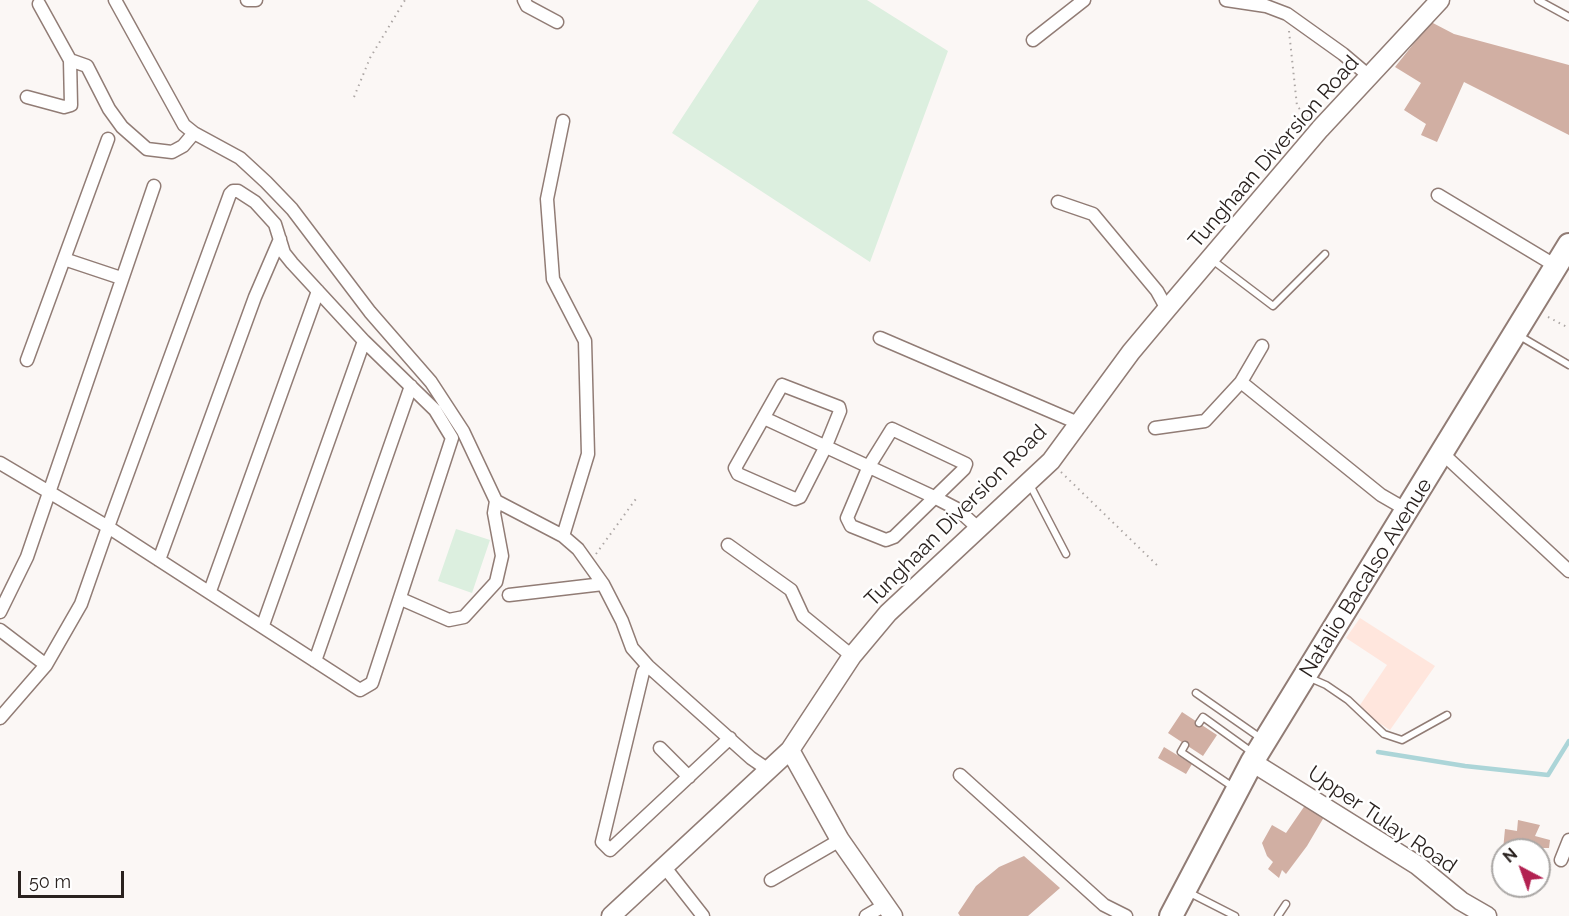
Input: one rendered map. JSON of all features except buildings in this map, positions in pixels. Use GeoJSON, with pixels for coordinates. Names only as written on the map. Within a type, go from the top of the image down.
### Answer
{"type":"FeatureCollection","features":[{"type":"Feature","properties":{"kind":"highway","name":"Natalio Bacalso Avenue"},"geometry":{"type":"LineString","coordinates":[[1171,916],[1183,889],[1258,753],[1569,245]]}},
{"type":"Feature","properties":{"kind":"street"},"geometry":{"type":"LineString","coordinates":[[115,0],[184,125],[194,134],[240,158],[292,209],[370,312],[430,382],[463,431],[496,501],[494,513],[502,556],[496,582],[464,617],[449,620],[401,599]]}},
{"type":"Feature","properties":{"kind":"street"},"geometry":{"type":"LineString","coordinates":[[247,0],[256,0]]}},
{"type":"Feature","properties":{"kind":"street"},"geometry":{"type":"LineString","coordinates":[[524,0],[532,9],[557,22]]}},
{"type":"Feature","properties":{"kind":"street"},"geometry":{"type":"LineString","coordinates":[[1033,40],[1084,0]]}},
{"type":"Feature","properties":{"kind":"street"},"geometry":{"type":"LineString","coordinates":[[1226,0],[1266,6],[1287,14],[1343,54],[1369,76]]}},
{"type":"Feature","properties":{"kind":"street"},"geometry":{"type":"LineString","coordinates":[[1284,0],[1287,14]]}},
{"type":"Feature","properties":{"kind":"street","name":"Tunghaan Diversion Road"},"geometry":{"type":"LineString","coordinates":[[611,916],[663,865],[770,771],[790,750],[852,656],[888,614],[1050,461],[1167,309],[1320,129],[1440,0]]}},
{"type":"Feature","properties":{"kind":"street"},"geometry":{"type":"LineString","coordinates":[[27,97],[64,107],[71,105],[70,60],[39,4]]}},
{"type":"Feature","properties":{"kind":"street"},"geometry":{"type":"LineString","coordinates":[[70,60],[87,66],[109,109],[122,127],[147,149],[172,152],[183,146],[194,134]]}},
{"type":"Feature","properties":{"kind":"street"},"geometry":{"type":"LineString","coordinates":[[563,121],[547,199],[553,279],[585,341],[588,454],[563,536]]}},
{"type":"Feature","properties":{"kind":"street"},"geometry":{"type":"LineString","coordinates":[[27,360],[108,139]]}},
{"type":"Feature","properties":{"kind":"street"},"geometry":{"type":"LineString","coordinates":[[0,612],[27,557],[154,186]]}},
{"type":"Feature","properties":{"kind":"street"},"geometry":{"type":"LineString","coordinates":[[0,463],[108,527],[210,591],[360,690],[372,683],[452,438],[435,410],[364,341],[284,253],[275,224],[255,202],[238,191],[230,194],[108,527],[81,604],[46,665],[0,718]]}},
{"type":"Feature","properties":{"kind":"street"},"geometry":{"type":"LineString","coordinates":[[1438,195],[1556,266]]}},
{"type":"Feature","properties":{"kind":"street"},"geometry":{"type":"LineString","coordinates":[[1058,202],[1093,214],[1157,291],[1167,309]]}},
{"type":"Feature","properties":{"kind":"street"},"geometry":{"type":"LineString","coordinates":[[159,560],[255,297],[280,239]]}},
{"type":"Feature","properties":{"kind":"street"},"geometry":{"type":"LineString","coordinates":[[64,259],[122,278]]}},
{"type":"Feature","properties":{"kind":"street"},"geometry":{"type":"LineString","coordinates":[[210,591],[318,291]]}},
{"type":"Feature","properties":{"kind":"street"},"geometry":{"type":"LineString","coordinates":[[880,338],[1078,423]]}},
{"type":"Feature","properties":{"kind":"street"},"geometry":{"type":"LineString","coordinates":[[263,625],[364,341]]}},
{"type":"Feature","properties":{"kind":"street"},"geometry":{"type":"LineString","coordinates":[[1155,428],[1202,423],[1241,382],[1262,346]]}},
{"type":"Feature","properties":{"kind":"street"},"geometry":{"type":"LineString","coordinates":[[1241,382],[1381,495],[1407,510]]}},
{"type":"Feature","properties":{"kind":"street"},"geometry":{"type":"LineString","coordinates":[[782,385],[839,407],[840,413],[825,448],[800,497],[795,499],[738,474],[735,468],[764,418],[778,388],[782,385]]}},
{"type":"Feature","properties":{"kind":"street"},"geometry":{"type":"LineString","coordinates":[[315,661],[411,386]]}},
{"type":"Feature","properties":{"kind":"street"},"geometry":{"type":"LineString","coordinates":[[764,418],[934,497],[957,509],[978,528]]}},
{"type":"Feature","properties":{"kind":"street"},"geometry":{"type":"LineString","coordinates":[[892,429],[965,461],[964,469],[891,539],[886,540],[850,526],[847,518],[869,466],[892,429]]}},
{"type":"Feature","properties":{"kind":"street"},"geometry":{"type":"LineString","coordinates":[[1442,453],[1569,571]]}},
{"type":"Feature","properties":{"kind":"street"},"geometry":{"type":"LineString","coordinates":[[496,501],[563,536],[578,549],[603,584],[632,648],[648,666],[770,771]]}},
{"type":"Feature","properties":{"kind":"street"},"geometry":{"type":"LineString","coordinates":[[728,545],[791,590],[803,616],[852,656]]}},
{"type":"Feature","properties":{"kind":"street"},"geometry":{"type":"LineString","coordinates":[[509,595],[603,584]]}},
{"type":"Feature","properties":{"kind":"street"},"geometry":{"type":"LineString","coordinates":[[0,630],[46,665]]}},
{"type":"Feature","properties":{"kind":"street"},"geometry":{"type":"LineString","coordinates":[[648,666],[643,672],[602,842],[610,850],[730,738]]}},
{"type":"Feature","properties":{"kind":"street"},"geometry":{"type":"LineString","coordinates":[[660,748],[689,777]]}},
{"type":"Feature","properties":{"kind":"street"},"geometry":{"type":"LineString","coordinates":[[790,750],[840,840],[889,910],[866,916]]}},
{"type":"Feature","properties":{"kind":"street","name":"Upper Tulay Road"},"geometry":{"type":"LineString","coordinates":[[1258,753],[1417,865],[1461,901],[1487,916]]}},
{"type":"Feature","properties":{"kind":"street"},"geometry":{"type":"LineString","coordinates":[[960,775],[1104,905],[1126,916]]}},
{"type":"Feature","properties":{"kind":"street"},"geometry":{"type":"LineString","coordinates":[[771,880],[840,840]]}},
{"type":"Feature","properties":{"kind":"street"},"geometry":{"type":"LineString","coordinates":[[1561,860],[1569,840]]}},
{"type":"Feature","properties":{"kind":"street"},"geometry":{"type":"LineString","coordinates":[[663,865],[703,916]]}},
{"type":"Feature","properties":{"kind":"lane"},"geometry":{"type":"LineString","coordinates":[[1538,0],[1569,17]]}},
{"type":"Feature","properties":{"kind":"lane"},"geometry":{"type":"LineString","coordinates":[[1210,259],[1272,306],[1325,254]]}},
{"type":"Feature","properties":{"kind":"lane"},"geometry":{"type":"LineString","coordinates":[[1515,333],[1569,365]]}},
{"type":"Feature","properties":{"kind":"lane"},"geometry":{"type":"LineString","coordinates":[[1028,483],[1066,554]]}},
{"type":"Feature","properties":{"kind":"lane"},"geometry":{"type":"LineString","coordinates":[[1306,676],[1326,685],[1348,700],[1384,734],[1402,740],[1447,715]]}},
{"type":"Feature","properties":{"kind":"lane"},"geometry":{"type":"LineString","coordinates":[[1196,693],[1258,753]]}},
{"type":"Feature","properties":{"kind":"lane"},"geometry":{"type":"LineString","coordinates":[[1199,723],[1203,717],[1258,753]]}},
{"type":"Feature","properties":{"kind":"lane"},"geometry":{"type":"LineString","coordinates":[[1185,745],[1181,752],[1237,789]]}},
{"type":"Feature","properties":{"kind":"lane"},"geometry":{"type":"LineString","coordinates":[[1183,889],[1235,916]]}},
{"type":"Feature","properties":{"kind":"lane"},"geometry":{"type":"LineString","coordinates":[[1278,916],[1286,904]]}},
{"type":"Feature","properties":{"kind":"path"},"geometry":{"type":"LineString","coordinates":[[354,97],[370,58],[405,0]]}},
{"type":"Feature","properties":{"kind":"path"},"geometry":{"type":"LineString","coordinates":[[1287,14],[1297,106],[1320,129]]}},
{"type":"Feature","properties":{"kind":"path"},"geometry":{"type":"LineString","coordinates":[[1531,308],[1569,328]]}},
{"type":"Feature","properties":{"kind":"path"},"geometry":{"type":"LineString","coordinates":[[1050,461],[1159,567]]}},
{"type":"Feature","properties":{"kind":"path"},"geometry":{"type":"LineString","coordinates":[[589,563],[638,496]]}},
{"type":"Feature","properties":{"kind":"shaded area"},"geometry":{"type":"Polygon","coordinates":[[[1360,618],[1435,666],[1390,730],[1373,719],[1360,705],[1387,665],[1346,638],[1360,618]]]}},
{"type":"Feature","properties":{"kind":"green space"},"geometry":{"type":"Polygon","coordinates":[[[759,0],[867,0],[948,51],[870,262],[672,133],[759,0]]]}},
{"type":"Feature","properties":{"kind":"green space"},"geometry":{"type":"Polygon","coordinates":[[[456,529],[490,540],[472,593],[438,581],[456,529]]]}},
{"type":"Feature","properties":{"kind":"waterway"},"geometry":{"type":"LineString","coordinates":[[1378,752],[1465,766],[1548,775],[1569,741]]}}]}
